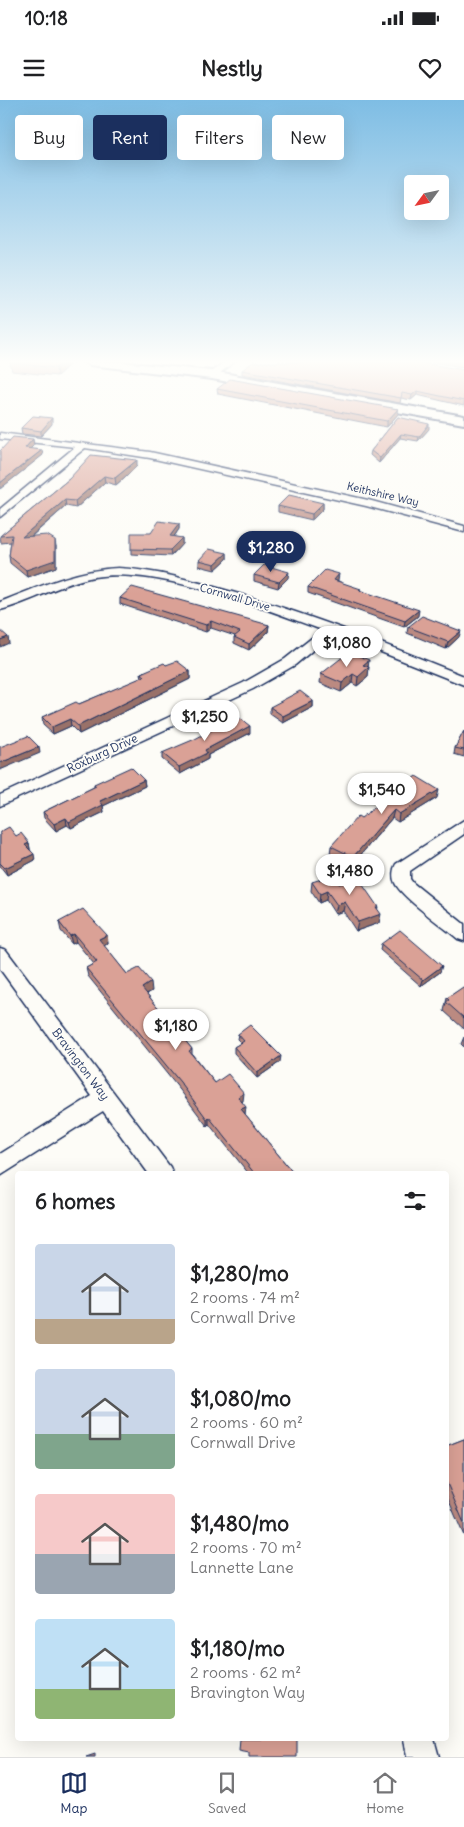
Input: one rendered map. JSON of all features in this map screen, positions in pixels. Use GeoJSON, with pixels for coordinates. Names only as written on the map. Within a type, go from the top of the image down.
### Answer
{"type":"FeatureCollection","features":[{"type":"Feature","properties":{"kind":"street","name":"Keithshire Way"},"geometry":{"type":"LineString","coordinates":[[31,439],[135,452],[368,503],[464,529]]}},
{"type":"Feature","properties":{"kind":"street"},"geometry":{"type":"LineString","coordinates":[[0,514],[83,445]]}},
{"type":"Feature","properties":{"kind":"street","name":"Cornwall Drive"},"geometry":{"type":"LineString","coordinates":[[1,604],[80,577],[102,572],[129,572],[235,596],[332,628],[464,681]]}},
{"type":"Feature","properties":{"kind":"street","name":"Roxburg Drive"},"geometry":{"type":"LineString","coordinates":[[0,801],[257,681],[290,662],[332,628]]}},
{"type":"Feature","properties":{"kind":"street"},"geometry":{"type":"LineString","coordinates":[[464,826],[402,868],[401,875],[407,886],[464,934]]}},
{"type":"Feature","properties":{"kind":"street","name":"Bravington Way"},"geometry":{"type":"LineString","coordinates":[[0,955],[160,1171]]}},
{"type":"Feature","properties":{"kind":"street"},"geometry":{"type":"LineString","coordinates":[[0,1166],[106,1098]]}},
{"type":"Feature","properties":{"kind":"street"},"geometry":{"type":"LineString","coordinates":[[419,1741],[423,1757]]}},
{"type":"Feature","properties":{"kind":"building"},"geometry":{"type":"Polygon","coordinates":[[[11,439],[33,439],[25,448],[42,450],[0,483],[0,451],[11,439]]]}},
{"type":"Feature","properties":{"kind":"building"},"geometry":{"type":"Polygon","coordinates":[[[380,439],[396,439],[380,458],[371,451],[380,439]]]}},
{"type":"Feature","properties":{"kind":"building"},"geometry":{"type":"Polygon","coordinates":[[[91,455],[137,460],[115,478],[104,476],[75,501],[65,500],[22,537],[47,535],[55,540],[55,560],[26,570],[9,556],[12,535],[0,536],[69,479],[91,455]]]}},
{"type":"Feature","properties":{"kind":"building"},"geometry":{"type":"Polygon","coordinates":[[[289,495],[323,503],[312,514],[278,506],[289,495]]]}},
{"type":"Feature","properties":{"kind":"building"},"geometry":{"type":"Polygon","coordinates":[[[159,521],[179,524],[170,536],[182,538],[170,550],[131,549],[131,533],[151,533],[159,521]]]}},
{"type":"Feature","properties":{"kind":"building"},"geometry":{"type":"Polygon","coordinates":[[[209,549],[227,553],[215,564],[199,560],[209,549]]]}},
{"type":"Feature","properties":{"kind":"building"},"geometry":{"type":"Polygon","coordinates":[[[264,565],[289,572],[279,582],[254,575],[264,565]]]}},
{"type":"Feature","properties":{"kind":"building"},"geometry":{"type":"Polygon","coordinates":[[[325,570],[339,574],[334,580],[419,610],[405,621],[308,587],[325,570]]]}},
{"type":"Feature","properties":{"kind":"building"},"geometry":{"type":"Polygon","coordinates":[[[132,587],[269,625],[249,644],[234,637],[240,632],[211,621],[206,625],[120,598],[132,587]]]}},
{"type":"Feature","properties":{"kind":"building"},"geometry":{"type":"Polygon","coordinates":[[[422,616],[461,631],[448,642],[408,627],[422,616]]]}},
{"type":"Feature","properties":{"kind":"building"},"geometry":{"type":"Polygon","coordinates":[[[0,630],[8,637],[0,640],[0,630]]]}},
{"type":"Feature","properties":{"kind":"building"},"geometry":{"type":"Polygon","coordinates":[[[349,652],[369,660],[363,665],[369,667],[358,677],[353,674],[342,683],[321,674],[349,652]]]}},
{"type":"Feature","properties":{"kind":"building"},"geometry":{"type":"Polygon","coordinates":[[[177,661],[190,671],[78,726],[70,719],[52,727],[42,717],[76,702],[79,704],[145,676],[141,673],[164,663],[166,665],[177,661]]]}},
{"type":"Feature","properties":{"kind":"building"},"geometry":{"type":"Polygon","coordinates":[[[300,691],[313,701],[283,716],[270,707],[300,691]]]}},
{"type":"Feature","properties":{"kind":"building"},"geometry":{"type":"Polygon","coordinates":[[[237,716],[250,726],[205,750],[207,753],[179,767],[162,753],[195,739],[237,716]]]}},
{"type":"Feature","properties":{"kind":"building"},"geometry":{"type":"Polygon","coordinates":[[[464,731],[464,750],[455,748],[464,731]]]}},
{"type":"Feature","properties":{"kind":"building"},"geometry":{"type":"Polygon","coordinates":[[[28,736],[39,747],[0,763],[0,747],[28,736]]]}},
{"type":"Feature","properties":{"kind":"building"},"geometry":{"type":"Polygon","coordinates":[[[131,767],[144,780],[100,801],[103,805],[69,822],[66,818],[54,824],[43,812],[96,786],[94,784],[131,767]]]}},
{"type":"Feature","properties":{"kind":"building"},"geometry":{"type":"Polygon","coordinates":[[[416,776],[439,790],[399,814],[394,810],[353,857],[331,846],[358,816],[361,818],[416,776]]]}},
{"type":"Feature","properties":{"kind":"building"},"geometry":{"type":"Polygon","coordinates":[[[9,827],[16,836],[21,833],[29,843],[25,845],[34,854],[5,868],[0,863],[0,832],[9,827]]]}},
{"type":"Feature","properties":{"kind":"building"},"geometry":{"type":"Polygon","coordinates":[[[334,875],[339,884],[358,878],[381,914],[358,922],[345,902],[337,905],[327,891],[320,894],[312,882],[334,875]]]}},
{"type":"Feature","properties":{"kind":"building"},"geometry":{"type":"Polygon","coordinates":[[[83,909],[107,935],[99,939],[127,974],[139,968],[151,982],[142,988],[192,1049],[189,1051],[215,1083],[228,1074],[244,1093],[238,1097],[246,1107],[241,1109],[292,1171],[253,1171],[209,1117],[207,1119],[180,1082],[86,968],[97,962],[74,934],[70,936],[59,922],[83,909]]]}},
{"type":"Feature","properties":{"kind":"building"},"geometry":{"type":"Polygon","coordinates":[[[400,930],[442,966],[423,980],[381,944],[400,930]]]}},
{"type":"Feature","properties":{"kind":"building"},"geometry":{"type":"Polygon","coordinates":[[[463,987],[464,1018],[446,1002],[449,1000],[447,998],[463,987]]]}},
{"type":"Feature","properties":{"kind":"building"},"geometry":{"type":"Polygon","coordinates":[[[250,1025],[281,1056],[257,1073],[234,1047],[244,1041],[238,1034],[250,1025]]]}},
{"type":"Feature","properties":{"kind":"building"},"geometry":{"type":"Polygon","coordinates":[[[464,1439],[464,1523],[449,1488],[449,1445],[464,1439]]]}},
{"type":"Feature","properties":{"kind":"building"},"geometry":{"type":"Polygon","coordinates":[[[240,1741],[297,1741],[297,1757],[249,1757],[249,1753],[239,1751],[240,1741]]]}}]}
